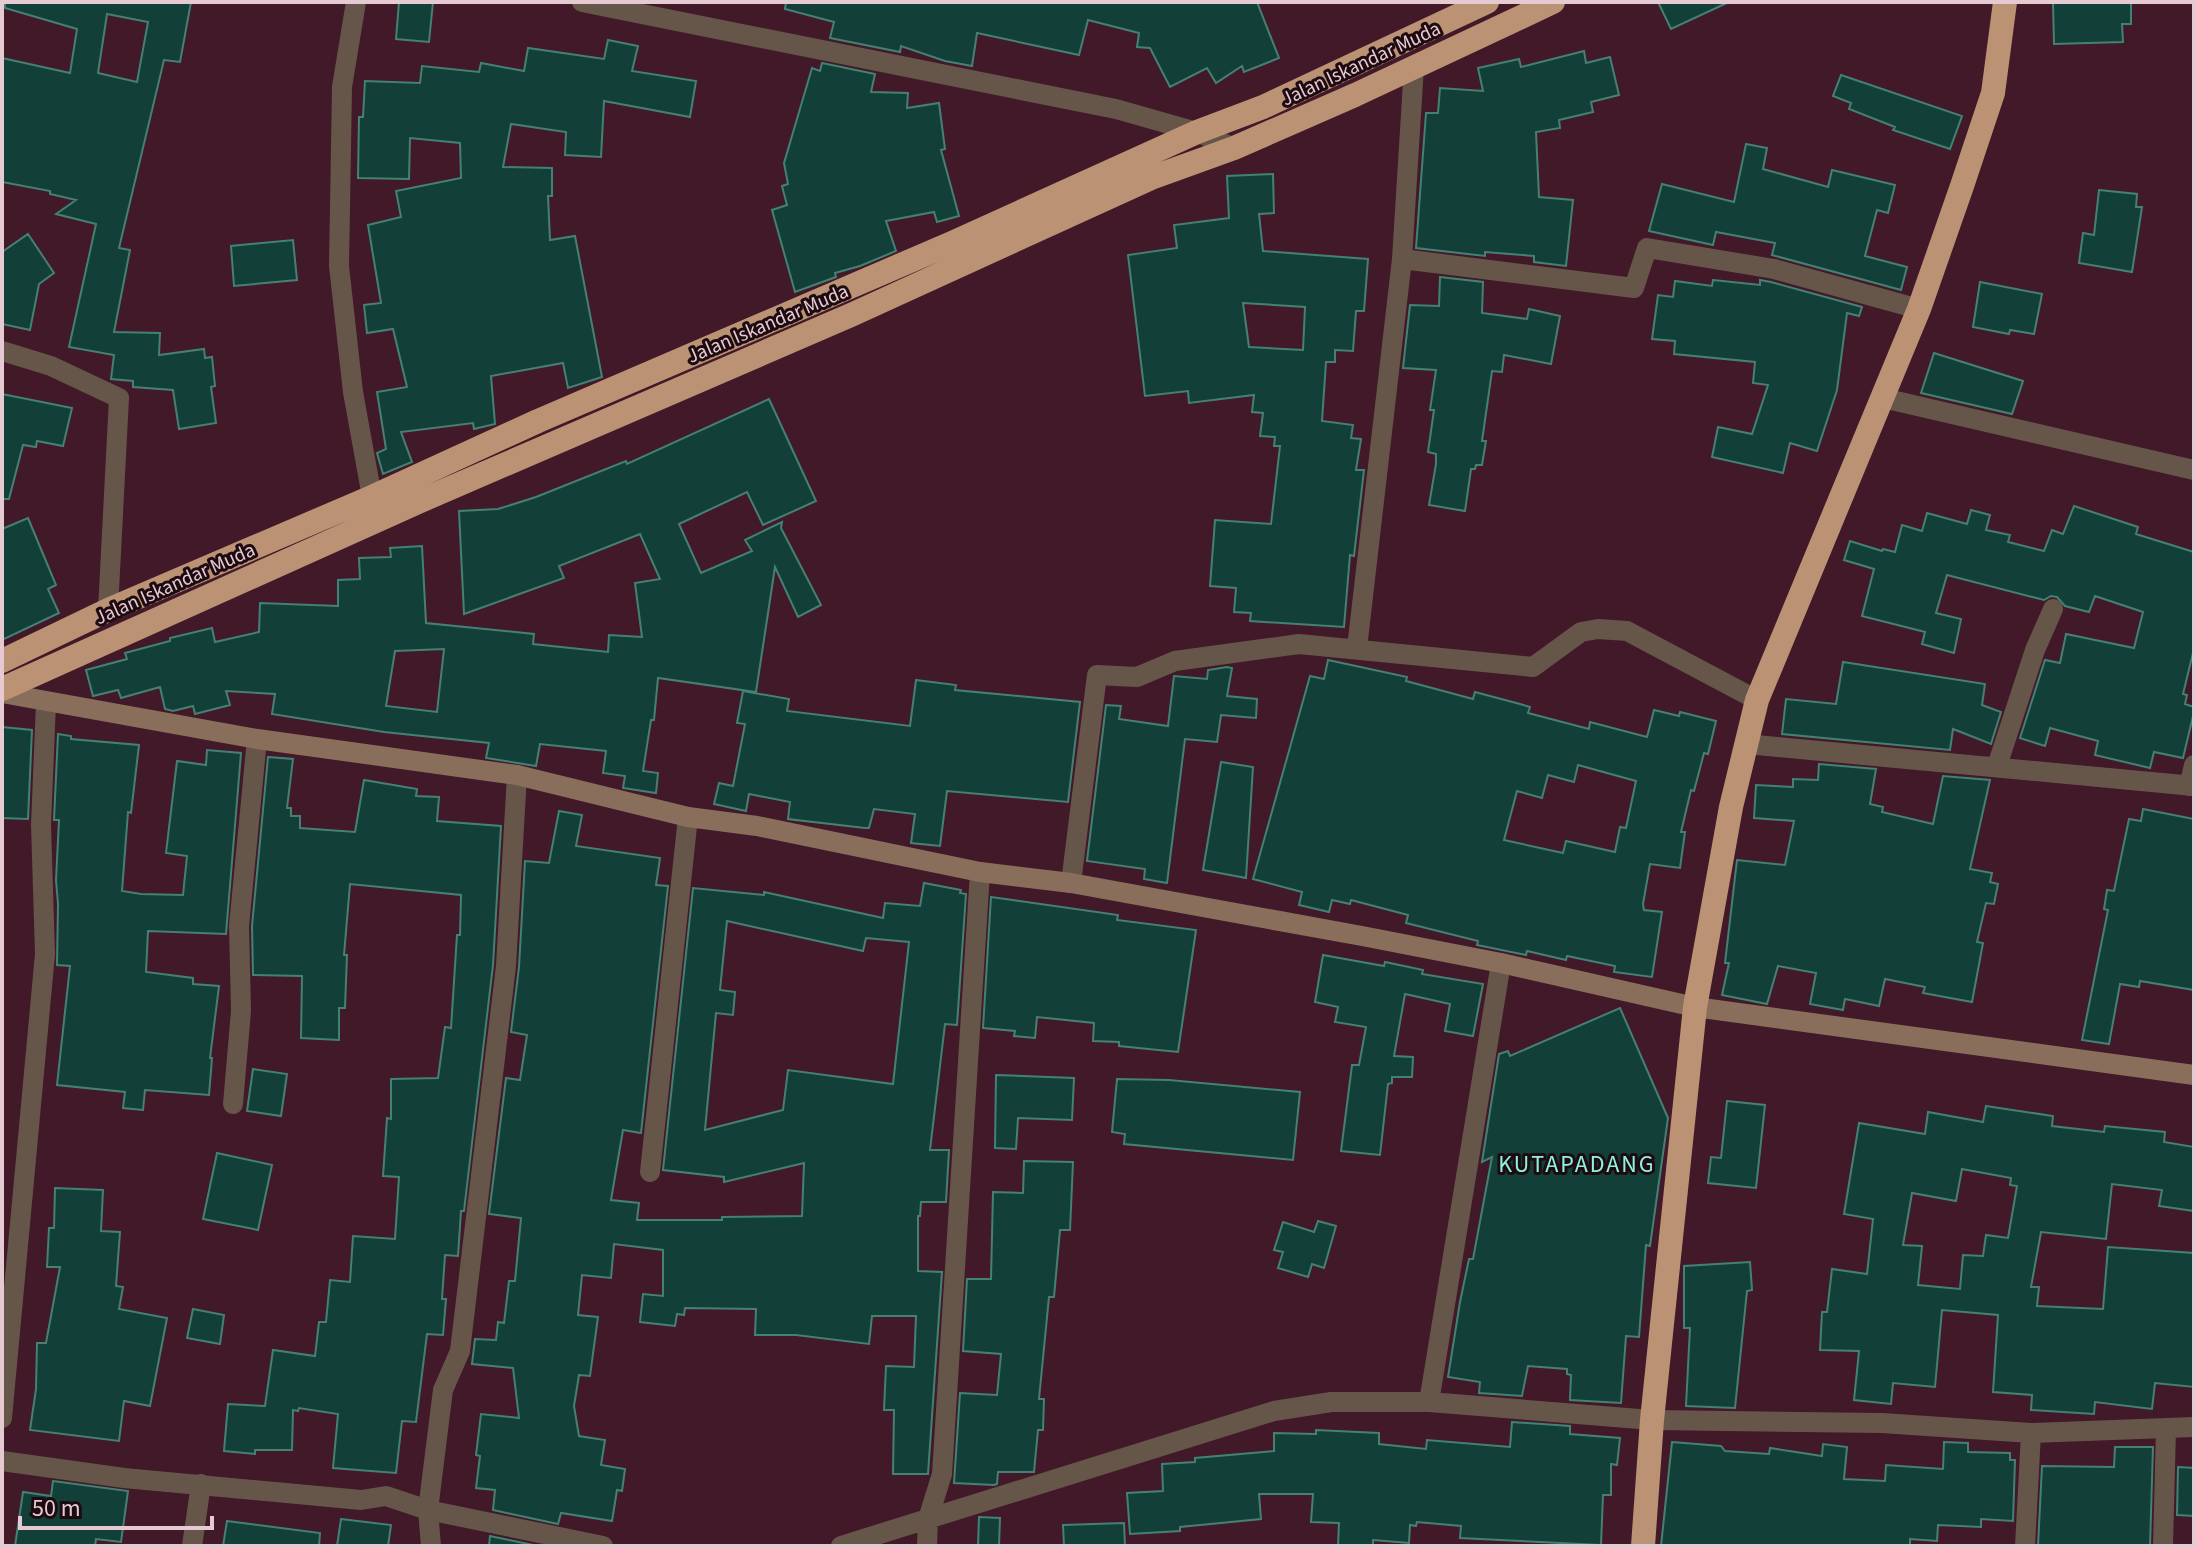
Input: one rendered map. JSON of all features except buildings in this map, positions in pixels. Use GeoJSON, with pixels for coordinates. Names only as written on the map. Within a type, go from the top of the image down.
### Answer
{"type":"FeatureCollection","features":[{"type":"Feature","properties":{"kind":"highway","name":"Jalan Iskandar Muda"},"geometry":{"type":"LineString","coordinates":[[2,661],[108,610],[372,497],[538,421],[952,243],[1197,132],[1263,107],[1487,2]]}},
{"type":"Feature","properties":{"kind":"highway","name":"Jalan Iskandar Muda"},"geometry":{"type":"LineString","coordinates":[[2,691],[120,634],[906,291],[1151,178],[1234,148],[1355,95],[1553,2]]}},
{"type":"Feature","properties":{"kind":"highway"},"geometry":{"type":"LineString","coordinates":[[1643,1546],[1652,1420],[1695,1007],[1731,807],[1757,700],[1919,309],[1993,93],[2005,2]]}},
{"type":"Feature","properties":{"kind":"street"},"geometry":{"type":"LineString","coordinates":[[356,2],[342,87],[339,266],[353,392],[372,497]]}},
{"type":"Feature","properties":{"kind":"street"},"geometry":{"type":"LineString","coordinates":[[582,2],[1116,109],[1197,132],[1234,148]]}},
{"type":"Feature","properties":{"kind":"street"},"geometry":{"type":"LineString","coordinates":[[1357,648],[1402,259],[1414,66]]}},
{"type":"Feature","properties":{"kind":"street"},"geometry":{"type":"LineString","coordinates":[[1402,259],[1634,288],[1647,248],[1774,269],[1919,309]]}},
{"type":"Feature","properties":{"kind":"street"},"geometry":{"type":"LineString","coordinates":[[2,351],[51,366],[119,398],[108,610]]}},
{"type":"Feature","properties":{"kind":"street"},"geometry":{"type":"LineString","coordinates":[[1883,398],[2194,470]]}},
{"type":"Feature","properties":{"kind":"street"},"geometry":{"type":"LineString","coordinates":[[1997,766],[2035,650],[2053,609]]}},
{"type":"Feature","properties":{"kind":"street"},"geometry":{"type":"LineString","coordinates":[[1071,883],[1097,675],[1137,677],[1175,661],[1299,644],[1533,667],[1581,632],[1598,629],[1627,631],[1757,700]]}},
{"type":"Feature","properties":{"kind":"street"},"geometry":{"type":"LineString","coordinates":[[2,691],[46,703],[257,739],[517,775],[688,817],[757,826],[980,872],[1071,883],[1501,963],[1695,1007],[2194,1075]]}},
{"type":"Feature","properties":{"kind":"street"},"geometry":{"type":"LineString","coordinates":[[2,1418],[45,954],[41,825],[46,703]]}},
{"type":"Feature","properties":{"kind":"street"},"geometry":{"type":"LineString","coordinates":[[233,1104],[241,1011],[239,926],[257,739]]}},
{"type":"Feature","properties":{"kind":"street"},"geometry":{"type":"LineString","coordinates":[[1746,744],[2191,786],[2194,765]]}},
{"type":"Feature","properties":{"kind":"street"},"geometry":{"type":"LineString","coordinates":[[431,1546],[428,1510],[443,1390],[460,1351],[506,966],[517,775]]}},
{"type":"Feature","properties":{"kind":"street"},"geometry":{"type":"LineString","coordinates":[[650,1172],[688,817]]}},
{"type":"Feature","properties":{"kind":"street"},"geometry":{"type":"LineString","coordinates":[[927,1546],[928,1519],[942,1474],[980,872]]}},
{"type":"Feature","properties":{"kind":"street"},"geometry":{"type":"LineString","coordinates":[[1429,1402],[1501,963]]}},
{"type":"Feature","properties":{"kind":"street"},"geometry":{"type":"LineString","coordinates":[[841,1546],[1274,1411],[1331,1402],[1429,1402],[1652,1420],[1882,1423],[2031,1433],[2194,1427]]}},
{"type":"Feature","properties":{"kind":"street"},"geometry":{"type":"LineString","coordinates":[[2163,1546],[2166,1429]]}},
{"type":"Feature","properties":{"kind":"street"},"geometry":{"type":"LineString","coordinates":[[2025,1546],[2031,1433]]}},
{"type":"Feature","properties":{"kind":"street"},"geometry":{"type":"LineString","coordinates":[[2,1461],[124,1478],[361,1500],[386,1496],[428,1510],[603,1546]]}},
{"type":"Feature","properties":{"kind":"street"},"geometry":{"type":"LineString","coordinates":[[192,1546],[201,1484]]}},
{"type":"Feature","properties":{"kind":"district","name":"KUTAPADANG"},"geometry":{"type":"Point","coordinates":[1577,1164]}}]}
